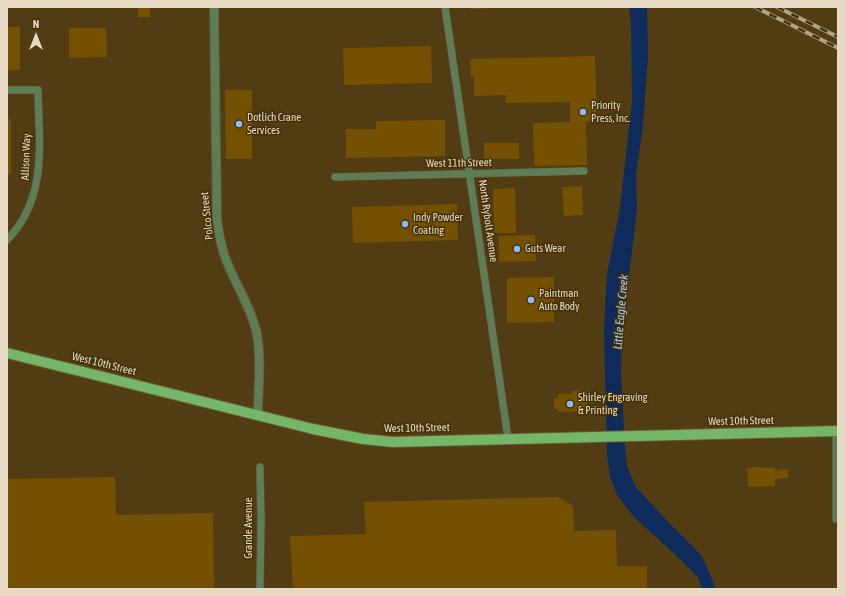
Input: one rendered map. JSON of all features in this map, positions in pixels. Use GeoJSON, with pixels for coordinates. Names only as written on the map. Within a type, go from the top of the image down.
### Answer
{"type":"FeatureCollection","features":[{"type":"Feature","properties":{"kind":"main road","name":"West 10th Street"},"geometry":{"type":"LineString","coordinates":[[7,353],[322,431],[363,439],[393,442],[584,436],[837,431]]}},
{"type":"Feature","properties":{"kind":"street","name":"Polco Street"},"geometry":{"type":"LineString","coordinates":[[214,7],[217,220],[219,235],[226,260],[250,311],[256,330],[258,350],[258,416]]}},
{"type":"Feature","properties":{"kind":"street","name":"North Rybolt Avenue"},"geometry":{"type":"LineString","coordinates":[[445,7],[508,438]]}},
{"type":"Feature","properties":{"kind":"street","name":"Allison Way"},"geometry":{"type":"LineString","coordinates":[[7,90],[38,90],[39,161],[37,184],[27,212],[20,224],[7,240]]}},
{"type":"Feature","properties":{"kind":"street","name":"West 11th Street"},"geometry":{"type":"LineString","coordinates":[[335,177],[584,171]]}},
{"type":"Feature","properties":{"kind":"street"},"geometry":{"type":"LineString","coordinates":[[836,519],[837,431]]}},
{"type":"Feature","properties":{"kind":"street","name":"Grande Avenue"},"geometry":{"type":"LineString","coordinates":[[260,467],[260,589]]}},
{"type":"Feature","properties":{"kind":"water","name":"Little Eagle Creek"},"geometry":{"type":"Polygon","coordinates":[[[629,7],[647,7],[648,56],[643,125],[636,175],[637,209],[622,335],[621,373],[627,466],[635,486],[702,556],[716,589],[702,589],[698,577],[634,517],[617,495],[610,477],[607,455],[604,331],[607,274],[620,208],[632,101],[631,24],[629,7]]]}},
{"type":"Feature","properties":{"kind":"building"},"geometry":{"type":"Polygon","coordinates":[[[138,7],[150,7],[150,17],[138,17],[138,7]]]}},
{"type":"Feature","properties":{"kind":"building"},"geometry":{"type":"Polygon","coordinates":[[[471,7],[499,7],[499,8],[471,9],[471,7]]]}},
{"type":"Feature","properties":{"kind":"building"},"geometry":{"type":"Polygon","coordinates":[[[7,27],[20,27],[20,70],[7,70],[7,27]]]}},
{"type":"Feature","properties":{"kind":"building"},"geometry":{"type":"Polygon","coordinates":[[[69,28],[106,28],[107,57],[69,58],[69,28]]]}},
{"type":"Feature","properties":{"kind":"building"},"geometry":{"type":"Polygon","coordinates":[[[431,46],[432,83],[344,85],[343,48],[431,46]]]}},
{"type":"Feature","properties":{"kind":"building","name":"Priority Press, Inc."},"geometry":{"type":"Polygon","coordinates":[[[595,56],[597,121],[586,122],[587,165],[534,166],[533,123],[570,122],[570,102],[506,103],[506,95],[474,96],[474,77],[471,77],[470,59],[595,56]]]}},
{"type":"Feature","properties":{"kind":"building","name":"Dotlich Crane Services"},"geometry":{"type":"Polygon","coordinates":[[[225,90],[252,90],[252,159],[226,159],[225,90]]]}},
{"type":"Feature","properties":{"kind":"building"},"geometry":{"type":"Polygon","coordinates":[[[7,117],[11,121],[11,174],[7,175],[7,117]]]}},
{"type":"Feature","properties":{"kind":"building"},"geometry":{"type":"Polygon","coordinates":[[[445,120],[445,156],[346,158],[346,129],[376,129],[376,121],[445,120]]]}},
{"type":"Feature","properties":{"kind":"building"},"geometry":{"type":"Polygon","coordinates":[[[484,143],[519,143],[519,159],[484,159],[484,143]]]}},
{"type":"Feature","properties":{"kind":"building"},"geometry":{"type":"Polygon","coordinates":[[[582,186],[583,215],[564,216],[562,187],[582,186]]]}},
{"type":"Feature","properties":{"kind":"building"},"geometry":{"type":"Polygon","coordinates":[[[515,188],[516,233],[494,233],[493,189],[515,188]]]}},
{"type":"Feature","properties":{"kind":"building","name":"Indy Powder Coating"},"geometry":{"type":"Polygon","coordinates":[[[457,204],[458,240],[353,243],[352,207],[457,204]]]}},
{"type":"Feature","properties":{"kind":"building","name":"Guts Wear"},"geometry":{"type":"Polygon","coordinates":[[[535,235],[536,261],[499,262],[499,236],[535,235]]]}},
{"type":"Feature","properties":{"kind":"building","name":"Paintman Auto Body"},"geometry":{"type":"Polygon","coordinates":[[[554,277],[554,322],[507,323],[507,278],[554,277]]]}},
{"type":"Feature","properties":{"kind":"building","name":"Shirley Engraving & Printing"},"geometry":{"type":"Polygon","coordinates":[[[572,391],[587,391],[587,411],[558,412],[558,409],[554,409],[554,398],[558,398],[558,394],[572,394],[572,391]]]}},
{"type":"Feature","properties":{"kind":"building"},"geometry":{"type":"Polygon","coordinates":[[[747,468],[775,468],[775,470],[788,469],[788,478],[775,479],[775,486],[748,487],[747,468]]]}},
{"type":"Feature","properties":{"kind":"building"},"geometry":{"type":"Polygon","coordinates":[[[115,477],[116,515],[213,513],[214,589],[7,589],[7,479],[115,477]]]}},
{"type":"Feature","properties":{"kind":"building"},"geometry":{"type":"Polygon","coordinates":[[[558,497],[573,506],[574,531],[616,530],[617,566],[647,566],[647,589],[293,589],[290,536],[366,534],[364,502],[558,497]]]}},
{"type":"Feature","properties":{"kind":"railway"},"geometry":{"type":"LineString","coordinates":[[755,7],[838,48]]}},
{"type":"Feature","properties":{"kind":"railway"},"geometry":{"type":"LineString","coordinates":[[777,7],[838,37]]}},
{"type":"Feature","properties":{"kind":"place","name":"Priority Press, Inc."},"geometry":{"type":"Point","coordinates":[583,112]}},
{"type":"Feature","properties":{"kind":"place","name":"Dotlich Crane Services"},"geometry":{"type":"Point","coordinates":[239,124]}},
{"type":"Feature","properties":{"kind":"place","name":"Indy Powder Coating"},"geometry":{"type":"Point","coordinates":[405,224]}},
{"type":"Feature","properties":{"kind":"place","name":"Guts Wear"},"geometry":{"type":"Point","coordinates":[517,249]}},
{"type":"Feature","properties":{"kind":"place","name":"Paintman Auto Body"},"geometry":{"type":"Point","coordinates":[531,300]}},
{"type":"Feature","properties":{"kind":"place","name":"Shirley Engraving & Printing"},"geometry":{"type":"Point","coordinates":[570,404]}}]}
